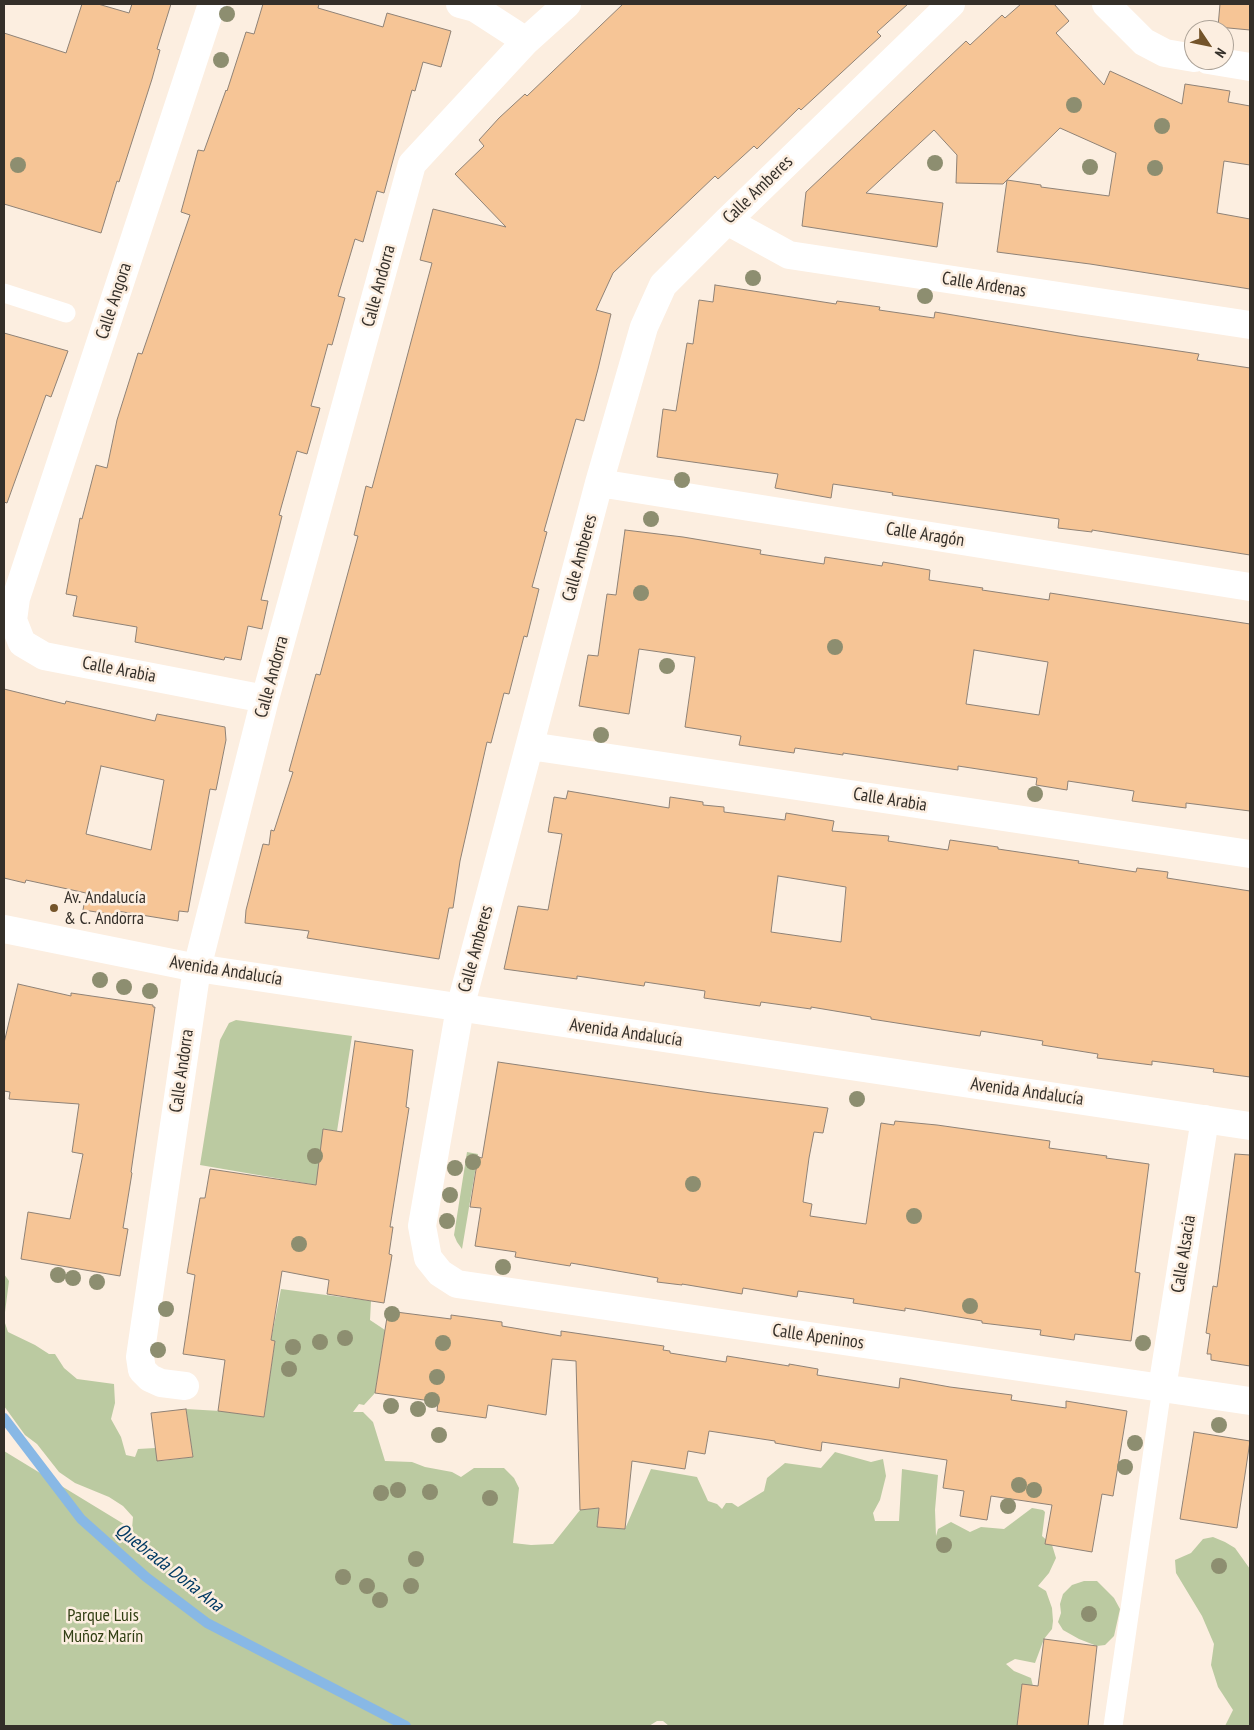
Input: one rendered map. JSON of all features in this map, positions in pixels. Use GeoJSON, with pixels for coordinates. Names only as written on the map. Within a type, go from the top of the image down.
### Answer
{"type":"FeatureCollection","features":[{"type":"Feature","properties":{"kind":"street","name":"Calle Angora"},"geometry":{"type":"LineString","coordinates":[[16,598],[212,4]]}},
{"type":"Feature","properties":{"kind":"street"},"geometry":{"type":"LineString","coordinates":[[460,4],[474,8],[526,41]]}},
{"type":"Feature","properties":{"kind":"street","name":"Calle Andorra"},"geometry":{"type":"LineString","coordinates":[[185,1386],[162,1383],[150,1378],[142,1370],[140,1357],[197,968],[265,699],[412,164],[526,41],[567,4]]}},
{"type":"Feature","properties":{"kind":"street","name":"Calle Amberes"},"geometry":{"type":"LineString","coordinates":[[422,1226],[460,1008],[599,484],[644,327],[663,285],[727,220],[951,4]]}},
{"type":"Feature","properties":{"kind":"street"},"geometry":{"type":"LineString","coordinates":[[1106,4],[1144,42],[1165,53],[1184,56]]}},
{"type":"Feature","properties":{"kind":"street"},"geometry":{"type":"LineString","coordinates":[[1234,64],[1250,66]]}},
{"type":"Feature","properties":{"kind":"street","name":"Calle Ardenas"},"geometry":{"type":"LineString","coordinates":[[727,220],[789,255],[1250,326]]}},
{"type":"Feature","properties":{"kind":"street","name":"Calle Aragón"},"geometry":{"type":"LineString","coordinates":[[599,484],[1250,587]]}},
{"type":"Feature","properties":{"kind":"street","name":"Calle Arabia"},"geometry":{"type":"LineString","coordinates":[[16,598],[13,620],[22,643],[44,656],[265,699]]}},
{"type":"Feature","properties":{"kind":"street","name":"Calle Arabia"},"geometry":{"type":"LineString","coordinates":[[530,746],[1250,854]]}},
{"type":"Feature","properties":{"kind":"street","name":"Avenida Andalucía"},"geometry":{"type":"LineString","coordinates":[[4,929],[197,968],[1250,1126]]}},
{"type":"Feature","properties":{"kind":"street","name":"Calle Alsacia"},"geometry":{"type":"LineString","coordinates":[[1162,1388],[1205,1119]]}},
{"type":"Feature","properties":{"kind":"street","name":"Calle Apeninos"},"geometry":{"type":"LineString","coordinates":[[422,1226],[428,1258],[440,1273],[456,1284],[1250,1401]]}},
{"type":"Feature","properties":{"kind":"lane"},"geometry":{"type":"LineString","coordinates":[[4,293],[66,313]]}},
{"type":"Feature","properties":{"kind":"lane"},"geometry":{"type":"LineString","coordinates":[[1113,1726],[1162,1388]]}},
{"type":"Feature","properties":{"kind":"green space"},"geometry":{"type":"Polygon","coordinates":[[[236,1020],[352,1036],[337,1131],[323,1129],[322,1186],[200,1165],[220,1040],[229,1023],[236,1020]]]}},
{"type":"Feature","properties":{"kind":"green space"},"geometry":{"type":"Polygon","coordinates":[[[467,1152],[478,1154],[462,1249],[454,1235],[467,1152]]]}},
{"type":"Feature","properties":{"kind":"green space"},"geometry":{"type":"Polygon","coordinates":[[[4,1274],[9,1281],[4,1320],[4,1274]]]}},
{"type":"Feature","properties":{"kind":"green space","name":"Parque Luis Muñoz Marín"},"geometry":{"type":"Polygon","coordinates":[[[281,1289],[371,1301],[370,1320],[385,1330],[375,1393],[364,1405],[359,1404],[353,1412],[363,1412],[373,1422],[385,1461],[412,1462],[425,1467],[452,1472],[461,1477],[474,1468],[504,1468],[514,1478],[519,1488],[513,1543],[531,1545],[553,1544],[580,1510],[599,1508],[597,1527],[625,1529],[651,1469],[697,1477],[708,1501],[717,1504],[722,1509],[726,1503],[732,1503],[738,1507],[764,1491],[767,1478],[785,1463],[821,1468],[835,1452],[871,1462],[883,1459],[886,1476],[880,1500],[873,1513],[875,1521],[899,1521],[902,1469],[938,1475],[935,1510],[936,1536],[938,1529],[951,1522],[970,1532],[981,1527],[1004,1529],[1032,1508],[1045,1512],[1042,1536],[1052,1545],[1056,1558],[1049,1573],[1038,1586],[1046,1591],[1052,1608],[1052,1629],[1044,1639],[1035,1663],[1015,1659],[1006,1664],[1014,1671],[1031,1678],[1033,1686],[1022,1685],[1017,1726],[669,1726],[663,1721],[657,1721],[649,1726],[4,1726],[4,1451],[132,1529],[133,1517],[123,1506],[109,1497],[75,1483],[59,1472],[37,1444],[25,1435],[4,1406],[4,1320],[8,1332],[49,1354],[55,1354],[64,1368],[77,1379],[114,1384],[115,1403],[111,1419],[121,1437],[126,1455],[135,1457],[138,1449],[155,1448],[161,1461],[193,1457],[186,1409],[264,1417],[275,1341],[271,1340],[281,1289]]]}},
{"type":"Feature","properties":{"kind":"green space"},"geometry":{"type":"Polygon","coordinates":[[[1213,1537],[1235,1548],[1250,1569],[1250,1726],[1225,1726],[1233,1710],[1218,1687],[1211,1665],[1214,1644],[1202,1616],[1176,1573],[1175,1560],[1191,1553],[1203,1539],[1213,1537]]]}},
{"type":"Feature","properties":{"kind":"green space"},"geometry":{"type":"Polygon","coordinates":[[[1084,1581],[1097,1581],[1114,1598],[1120,1609],[1114,1636],[1105,1645],[1097,1646],[1079,1639],[1063,1630],[1058,1622],[1063,1594],[1072,1585],[1084,1581]]]}},
{"type":"Feature","properties":{"kind":"building"},"geometry":{"type":"Polygon","coordinates":[[[82,4],[98,4],[129,13],[132,4],[171,4],[157,49],[160,50],[152,79],[101,233],[4,204],[4,33],[66,53],[82,4]]]}},
{"type":"Feature","properties":{"kind":"building"},"geometry":{"type":"Polygon","coordinates":[[[263,4],[319,4],[318,8],[383,27],[387,13],[451,31],[441,67],[423,62],[415,91],[412,90],[384,193],[377,191],[363,242],[355,239],[338,296],[345,298],[332,345],[328,344],[311,406],[320,408],[307,454],[297,451],[279,515],[282,516],[261,600],[268,601],[262,629],[248,626],[241,660],[225,657],[224,660],[135,642],[137,627],[73,616],[77,596],[66,594],[80,518],[82,519],[96,465],[107,468],[117,420],[138,353],[142,354],[190,215],[181,212],[198,150],[204,151],[227,91],[246,32],[254,34],[263,4]]]}},
{"type":"Feature","properties":{"kind":"building"},"geometry":{"type":"Polygon","coordinates":[[[623,4],[908,4],[877,32],[881,36],[801,110],[799,108],[757,149],[754,146],[718,179],[715,176],[613,273],[596,310],[611,314],[598,369],[584,421],[576,419],[544,531],[547,532],[532,587],[539,589],[527,637],[524,636],[509,694],[504,693],[491,743],[487,742],[460,861],[453,908],[449,908],[439,959],[307,938],[309,931],[245,923],[246,910],[263,844],[269,845],[271,830],[274,831],[293,772],[289,771],[316,674],[320,675],[358,536],[354,535],[366,486],[372,488],[432,263],[420,260],[433,209],[506,227],[455,174],[484,146],[479,140],[499,118],[525,94],[527,96],[623,4]]]}},
{"type":"Feature","properties":{"kind":"building"},"geometry":{"type":"Polygon","coordinates":[[[1021,4],[1054,4],[1069,21],[1056,33],[1104,85],[1110,71],[1182,104],[1185,84],[1230,91],[1228,102],[1250,106],[1250,165],[1224,161],[1217,213],[1250,219],[1250,289],[1090,264],[997,252],[1007,180],[1003,184],[956,183],[957,155],[934,130],[866,193],[943,203],[937,247],[802,226],[806,192],[966,41],[970,45],[1002,15],[1005,18],[1021,4]],[[1060,128],[1007,180],[1041,185],[1041,187],[1109,196],[1116,153],[1060,128]]]}},
{"type":"Feature","properties":{"kind":"building"},"geometry":{"type":"Polygon","coordinates":[[[1220,4],[1250,4],[1250,30],[1234,28],[1234,20],[1219,20],[1220,4]]]}},
{"type":"Feature","properties":{"kind":"building"},"geometry":{"type":"Polygon","coordinates":[[[715,285],[836,304],[837,301],[880,307],[879,310],[934,318],[935,312],[1199,354],[1197,360],[1250,368],[1250,555],[1092,530],[1092,532],[1058,528],[1059,519],[892,495],[893,493],[833,484],[831,498],[775,488],[778,474],[657,457],[663,409],[676,411],[687,343],[693,344],[699,300],[713,302],[715,285]]]}},
{"type":"Feature","properties":{"kind":"building"},"geometry":{"type":"Polygon","coordinates":[[[4,333],[68,351],[51,397],[46,395],[7,503],[4,502],[4,333]]]}},
{"type":"Feature","properties":{"kind":"building"},"geometry":{"type":"Polygon","coordinates":[[[625,530],[683,537],[761,550],[760,554],[824,564],[825,557],[882,566],[883,562],[930,570],[929,580],[983,588],[982,590],[1049,600],[1050,593],[1250,624],[1250,811],[1186,803],[1186,808],[1132,801],[1134,791],[1068,781],[1067,790],[1036,785],[1037,778],[958,766],[958,770],[843,753],[843,755],[795,748],[794,753],[739,745],[741,736],[685,727],[695,657],[639,649],[629,714],[579,706],[588,655],[598,656],[607,594],[616,595],[625,530]],[[974,650],[966,704],[1039,715],[1048,662],[974,650]]]}},
{"type":"Feature","properties":{"kind":"building"},"geometry":{"type":"Polygon","coordinates":[[[4,689],[65,704],[66,701],[155,721],[157,714],[225,727],[226,740],[216,790],[210,789],[188,912],[179,911],[178,921],[117,911],[117,915],[83,910],[86,893],[26,880],[25,883],[4,878],[4,689]],[[101,766],[86,834],[151,850],[164,780],[101,766]]]}},
{"type":"Feature","properties":{"kind":"building"},"geometry":{"type":"Polygon","coordinates":[[[568,791],[669,808],[670,797],[703,802],[703,805],[724,807],[724,812],[785,820],[786,813],[834,821],[832,831],[889,836],[888,841],[948,850],[950,840],[1136,872],[1137,868],[1168,872],[1167,878],[1250,891],[1250,1077],[1213,1072],[1214,1069],[1152,1061],[1152,1065],[1097,1058],[1098,1054],[1042,1045],[1043,1041],[981,1031],[980,1036],[871,1019],[871,1017],[811,1007],[811,1009],[761,1002],[760,1006],[704,998],[705,991],[645,982],[644,986],[577,976],[577,979],[504,969],[518,906],[548,910],[562,834],[548,832],[554,797],[566,799],[568,791]],[[778,876],[771,932],[841,942],[846,887],[778,876]]]}},
{"type":"Feature","properties":{"kind":"building"},"geometry":{"type":"Polygon","coordinates":[[[18,984],[71,996],[71,993],[153,1005],[155,1007],[123,1228],[128,1229],[120,1276],[21,1259],[28,1212],[70,1219],[83,1154],[72,1152],[79,1104],[9,1099],[10,1092],[4,1091],[4,1043],[18,984]]]}},
{"type":"Feature","properties":{"kind":"building"},"geometry":{"type":"Polygon","coordinates":[[[355,1041],[413,1050],[406,1107],[409,1108],[390,1227],[393,1227],[389,1254],[392,1255],[384,1303],[327,1294],[329,1280],[282,1271],[271,1340],[275,1341],[264,1417],[218,1411],[225,1360],[183,1354],[195,1275],[187,1273],[200,1198],[205,1198],[210,1169],[316,1185],[323,1129],[342,1132],[355,1041]]]}},
{"type":"Feature","properties":{"kind":"building"},"geometry":{"type":"Polygon","coordinates":[[[498,1062],[828,1108],[823,1133],[814,1132],[809,1158],[803,1202],[812,1204],[810,1216],[866,1224],[881,1123],[894,1125],[895,1121],[937,1125],[1050,1141],[1049,1148],[1149,1164],[1135,1272],[1140,1273],[1131,1341],[1075,1334],[1074,1340],[1040,1335],[1041,1330],[982,1323],[982,1321],[905,1308],[905,1311],[853,1303],[854,1299],[798,1291],[797,1297],[743,1288],[742,1294],[682,1284],[657,1282],[658,1278],[571,1263],[570,1266],[515,1257],[516,1252],[475,1246],[481,1208],[470,1207],[478,1157],[482,1158],[498,1062]]]}},
{"type":"Feature","properties":{"kind":"building"},"geometry":{"type":"Polygon","coordinates":[[[1235,1154],[1250,1155],[1250,1366],[1211,1360],[1211,1354],[1207,1354],[1210,1334],[1206,1333],[1213,1286],[1217,1287],[1235,1154]]]}},
{"type":"Feature","properties":{"kind":"building"},"geometry":{"type":"Polygon","coordinates":[[[388,1311],[451,1319],[451,1315],[502,1322],[502,1326],[561,1336],[561,1331],[664,1346],[663,1350],[670,1351],[670,1353],[726,1362],[727,1356],[789,1366],[789,1364],[818,1369],[817,1375],[899,1388],[900,1378],[1012,1395],[1011,1400],[1066,1408],[1066,1401],[1127,1411],[1113,1496],[1102,1494],[1092,1552],[1045,1544],[1052,1505],[991,1496],[987,1520],[960,1516],[964,1491],[943,1488],[947,1460],[822,1442],[821,1451],[775,1443],[775,1441],[709,1431],[705,1454],[688,1451],[685,1469],[632,1461],[625,1529],[597,1527],[599,1508],[580,1510],[576,1361],[552,1359],[546,1415],[488,1405],[486,1418],[437,1411],[438,1402],[375,1393],[388,1311]]]}},
{"type":"Feature","properties":{"kind":"building"},"geometry":{"type":"Polygon","coordinates":[[[186,1409],[193,1457],[157,1461],[151,1413],[186,1409]]]}},
{"type":"Feature","properties":{"kind":"building"},"geometry":{"type":"Polygon","coordinates":[[[1194,1432],[1250,1441],[1237,1528],[1180,1519],[1194,1432]]]}},
{"type":"Feature","properties":{"kind":"building"},"geometry":{"type":"Polygon","coordinates":[[[1044,1639],[1097,1646],[1088,1726],[1017,1726],[1022,1684],[1038,1686],[1044,1639]]]}},
{"type":"Feature","properties":{"kind":"waterway","name":"Quebrada Doña Ana"},"geometry":{"type":"LineString","coordinates":[[4,1418],[81,1519],[146,1577],[207,1623],[406,1726]]}},
{"type":"Feature","properties":{"kind":"place","name":"Av. Andalucía & C. Andorra"},"geometry":{"type":"Point","coordinates":[54,908]}}]}
